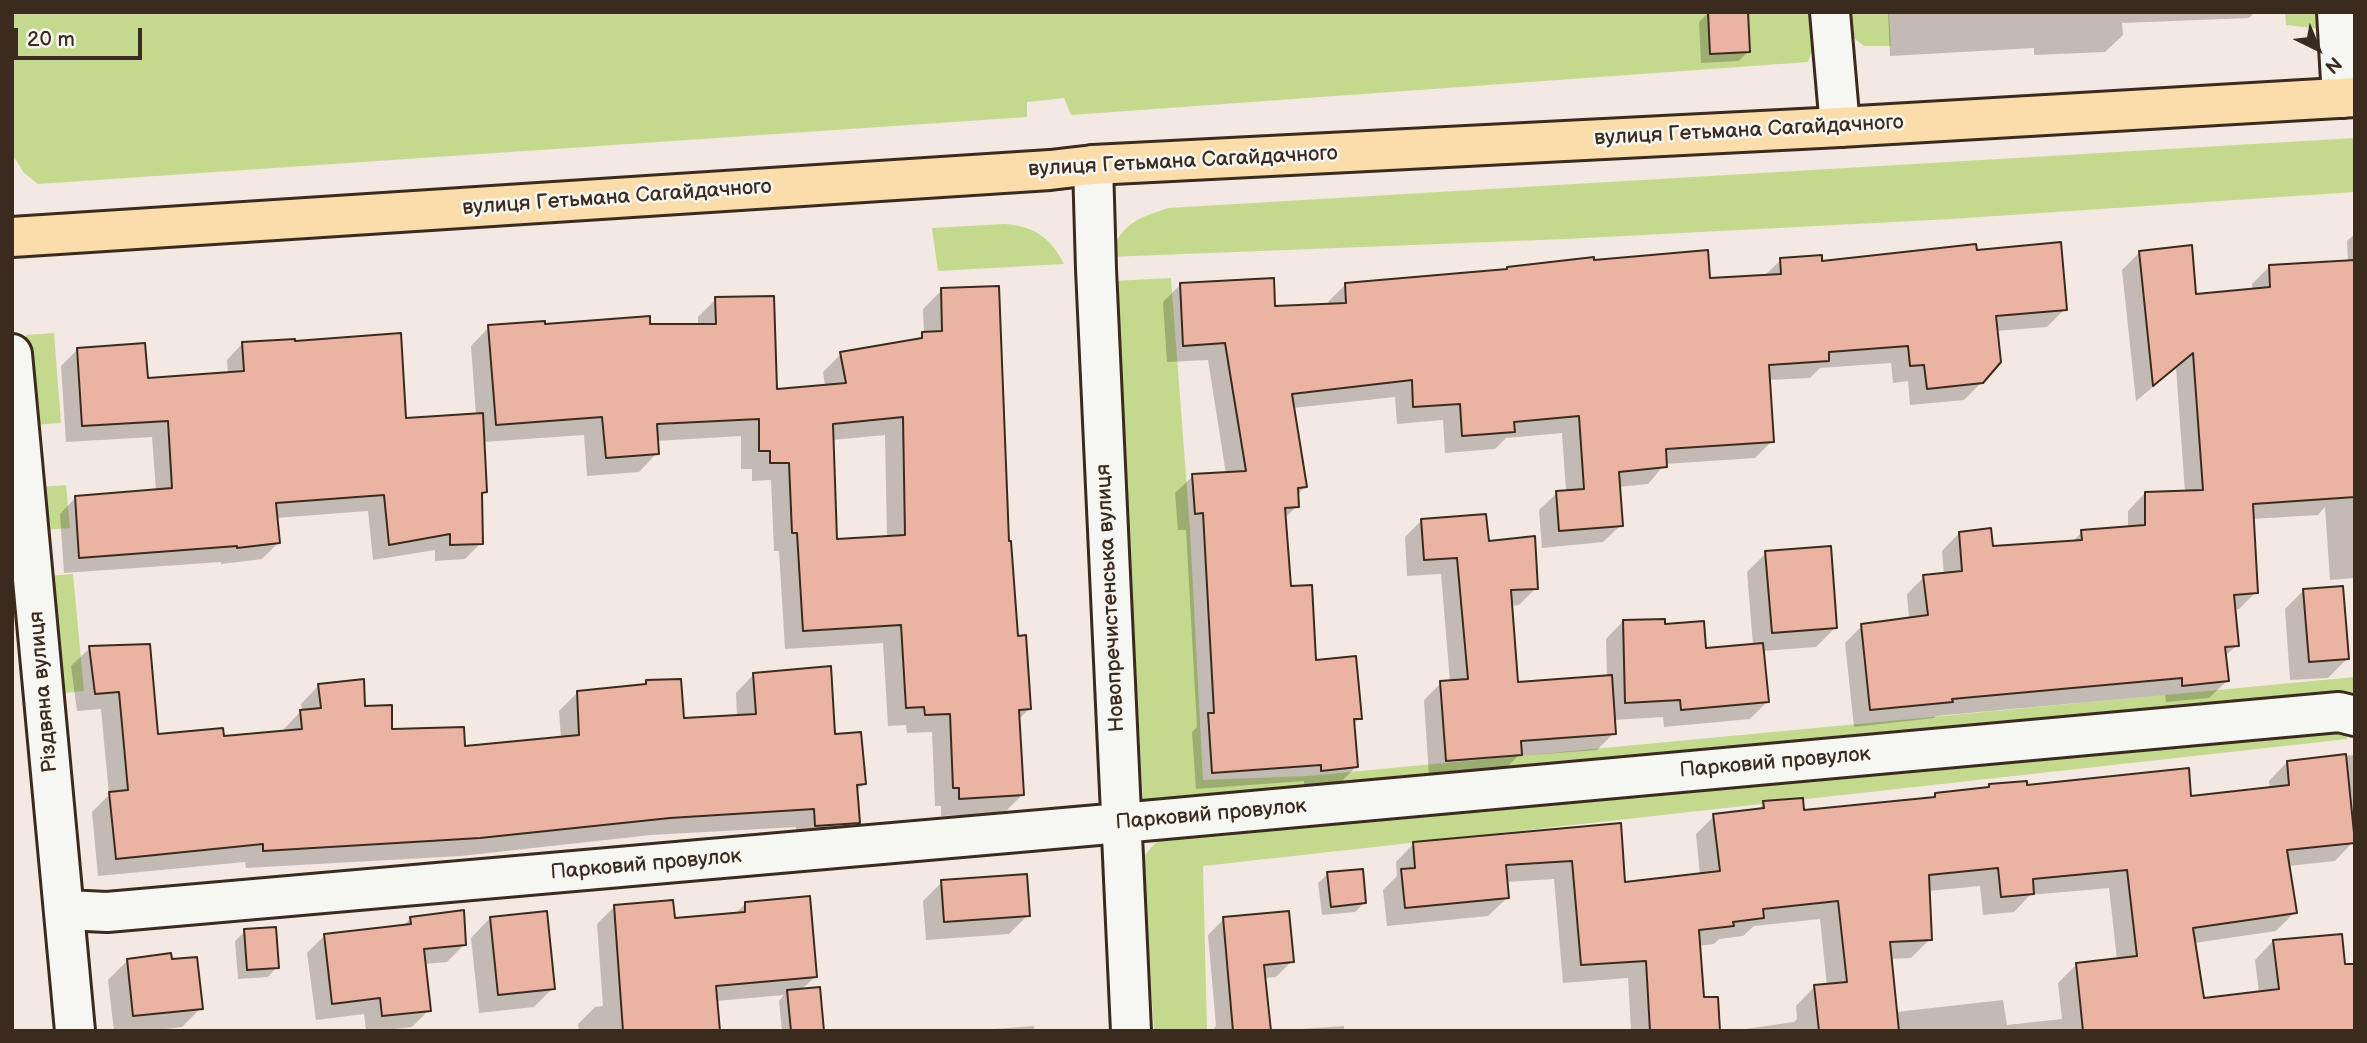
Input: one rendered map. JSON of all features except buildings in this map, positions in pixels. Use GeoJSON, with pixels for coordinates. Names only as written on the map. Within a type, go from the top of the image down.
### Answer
{"type":"FeatureCollection","features":[{"type":"Feature","properties":{"kind":"main road","name":"вулиця Гетьмана Сагайдачного"},"geometry":{"type":"LineString","coordinates":[[12,237],[1037,171],[1093,165],[2348,98]]}},
{"type":"Feature","properties":{"kind":"street"},"geometry":{"type":"LineString","coordinates":[[1830,12],[1840,127]]}},
{"type":"Feature","properties":{"kind":"street"},"geometry":{"type":"LineString","coordinates":[[2337,12],[2348,98]]}},
{"type":"Feature","properties":{"kind":"street","name":"Новопречистенська вулиця"},"geometry":{"type":"LineString","coordinates":[[1093,165],[1131,1031]]}},
{"type":"Feature","properties":{"kind":"street","name":"Різдвяна вулиця"},"geometry":{"type":"LineString","coordinates":[[12,354],[75,1031]]}},
{"type":"Feature","properties":{"kind":"street","name":"Парковий провулок"},"geometry":{"type":"LineString","coordinates":[[65,910],[107,912],[2339,712],[2355,716]]}},
{"type":"Feature","properties":{"kind":"green space"},"geometry":{"type":"Polygon","coordinates":[[[12,12],[1814,12],[1816,41],[1808,62],[1071,115],[1064,98],[1027,102],[1027,117],[38,184],[24,173],[12,154],[12,12]]]}},
{"type":"Feature","properties":{"kind":"green space"},"geometry":{"type":"Polygon","coordinates":[[[1848,12],[1889,12],[1891,46],[1864,46],[1850,35],[1848,12]]]}},
{"type":"Feature","properties":{"kind":"green space"},"geometry":{"type":"Polygon","coordinates":[[[2285,12],[2323,12],[2320,29],[2286,25],[2285,12]]]}},
{"type":"Feature","properties":{"kind":"green space"},"geometry":{"type":"Polygon","coordinates":[[[2355,138],[2355,192],[1951,219],[1566,239],[1108,257],[1119,237],[1131,224],[1168,208],[2355,138]]]}},
{"type":"Feature","properties":{"kind":"green space"},"geometry":{"type":"Polygon","coordinates":[[[1005,224],[1025,227],[1041,235],[1064,264],[938,271],[932,228],[1005,224]]]}},
{"type":"Feature","properties":{"kind":"green space"},"geometry":{"type":"Polygon","coordinates":[[[1171,278],[1190,529],[1203,780],[1307,776],[2355,677],[2355,693],[1204,804],[1143,801],[1115,281],[1171,278]]]}},
{"type":"Feature","properties":{"kind":"green space"},"geometry":{"type":"Polygon","coordinates":[[[54,333],[61,423],[33,425],[26,335],[54,333]]]}},
{"type":"Feature","properties":{"kind":"green space"},"geometry":{"type":"Polygon","coordinates":[[[66,485],[70,528],[45,530],[41,487],[66,485]]]}},
{"type":"Feature","properties":{"kind":"green space"},"geometry":{"type":"Polygon","coordinates":[[[73,574],[84,691],[56,694],[45,576],[73,574]]]}},
{"type":"Feature","properties":{"kind":"green space"},"geometry":{"type":"Polygon","coordinates":[[[2344,727],[2347,739],[1203,866],[1207,1031],[1154,1031],[1143,857],[1158,840],[1271,823],[2344,727]]]}}]}
